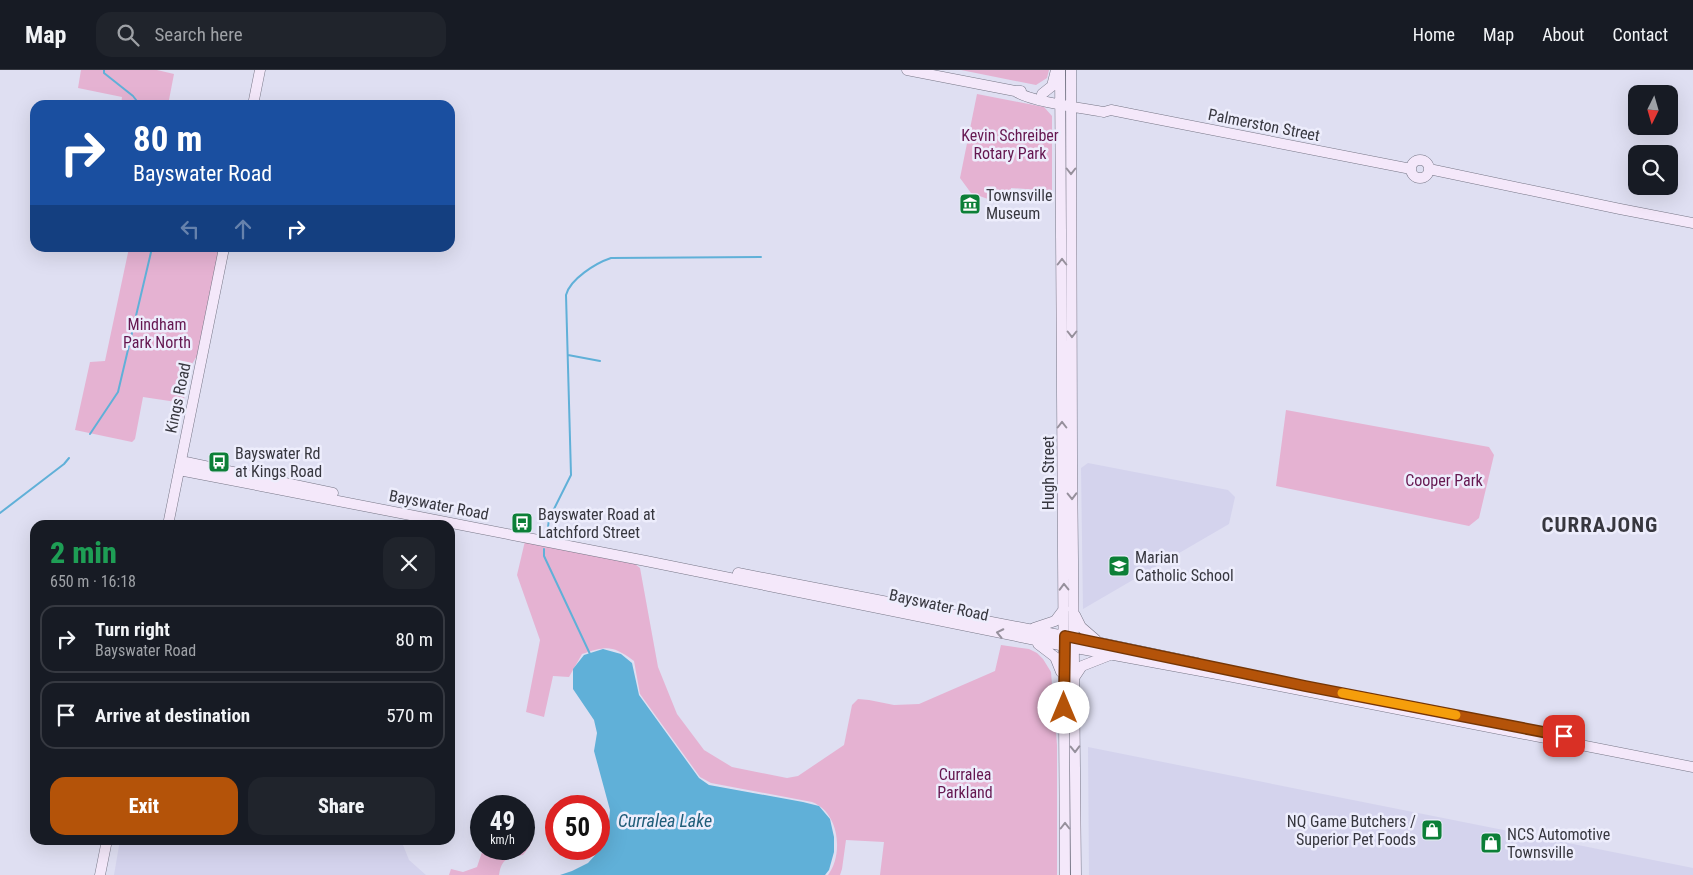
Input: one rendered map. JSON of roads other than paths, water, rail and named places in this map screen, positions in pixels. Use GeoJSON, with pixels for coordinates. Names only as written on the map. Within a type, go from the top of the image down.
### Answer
{"type":"FeatureCollection","features":[{"type":"Feature","properties":{"kind":"main road"},"geometry":{"type":"LineString","coordinates":[[254,100],[260,70]]}},
{"type":"Feature","properties":{"kind":"main road","name":"Palmerston Street"},"geometry":{"type":"LineString","coordinates":[[907,70],[1015,91],[1024,90],[1087,109],[1104,112],[1111,110]]}},
{"type":"Feature","properties":{"kind":"main road"},"geometry":{"type":"LineString","coordinates":[[1042,94],[1052,86],[1056,70]]}},
{"type":"Feature","properties":{"kind":"main road","name":"Hugh Street"},"geometry":{"type":"LineString","coordinates":[[1060,70],[1071,137],[1069,679],[1065,875]]}},
{"type":"Feature","properties":{"kind":"main road","name":"Hugh Street"},"geometry":{"type":"LineString","coordinates":[[1069,611],[1062,452],[1066,102],[1071,70]]}},
{"type":"Feature","properties":{"kind":"main road","name":"Palmerston Street"},"geometry":{"type":"LineString","coordinates":[[1015,91],[1030,98],[1104,106],[1111,110],[1411,169],[1414,163],[1422,160],[1427,163],[1430,169],[1692,223]]}},
{"type":"Feature","properties":{"kind":"main road"},"geometry":{"type":"LineString","coordinates":[[1071,137],[1081,114],[1087,109]]}},
{"type":"Feature","properties":{"kind":"main road","name":"Kings Road"},"geometry":{"type":"LineString","coordinates":[[169,520],[223,252]]}},
{"type":"Feature","properties":{"kind":"main road","name":"Bayswater Road"},"geometry":{"type":"LineString","coordinates":[[180,466],[445,520]]}},
{"type":"Feature","properties":{"kind":"main road","name":"Bayswater Road"},"geometry":{"type":"LineString","coordinates":[[455,522],[646,561],[1069,642],[1111,655],[1693,767]]}},
{"type":"Feature","properties":{"kind":"main road"},"geometry":{"type":"LineString","coordinates":[[1101,643],[1084,631],[1069,611],[1055,621],[1028,634],[1051,652],[1069,679],[1082,666],[1111,655]]}},
{"type":"Feature","properties":{"kind":"main road","name":"Bayswater Road"},"geometry":{"type":"LineString","coordinates":[[1069,642],[1101,643],[1295,684],[1693,762]]}},
{"type":"Feature","properties":{"kind":"main road","name":"Hugh Street"},"geometry":{"type":"LineString","coordinates":[[1069,679],[1076,875]]}},
{"type":"Feature","properties":{"kind":"main road"},"geometry":{"type":"LineString","coordinates":[[100,875],[106,845]]}},
{"type":"Feature","properties":{"kind":"water","name":"Curralea Lake"},"geometry":{"type":"Polygon","coordinates":[[[603,649],[621,654],[632,663],[639,695],[699,778],[709,785],[819,806],[830,819],[834,837],[834,852],[829,870],[825,875],[560,875],[572,871],[591,860],[610,860],[610,795],[606,795],[594,751],[597,733],[594,720],[573,689],[573,669],[584,655],[603,649]]]}},
{"type":"Feature","properties":{"kind":"waterway"},"geometry":{"type":"LineString","coordinates":[[104,70],[104,73],[136,100]]}},
{"type":"Feature","properties":{"kind":"waterway"},"geometry":{"type":"LineString","coordinates":[[90,434],[118,392],[151,252]]}},
{"type":"Feature","properties":{"kind":"waterway"},"geometry":{"type":"LineString","coordinates":[[548,527],[549,519],[571,475],[566,295],[568,289],[591,268],[611,258],[761,257]]}},
{"type":"Feature","properties":{"kind":"waterway"},"geometry":{"type":"LineString","coordinates":[[568,355],[600,361]]}},
{"type":"Feature","properties":{"kind":"waterway"},"geometry":{"type":"LineString","coordinates":[[0,513],[64,464],[69,458]]}},
{"type":"Feature","properties":{"kind":"waterway"},"geometry":{"type":"LineString","coordinates":[[544,549],[544,556],[590,654]]}},
{"type":"Feature","properties":{"kind":"place","name":"Townsville Museum"},"geometry":{"type":"Point","coordinates":[970,204]}},
{"type":"Feature","properties":{"kind":"place","name":"Bayswater Rd at Kings Road"},"geometry":{"type":"Point","coordinates":[219,462]}},
{"type":"Feature","properties":{"kind":"place","name":"Bayswater Road at Latchford Street"},"geometry":{"type":"Point","coordinates":[522,523]}},
{"type":"Feature","properties":{"kind":"place","name":"Marian Catholic School"},"geometry":{"type":"Point","coordinates":[1119,566]}},
{"type":"Feature","properties":{"kind":"place","name":"NQ Game Butchers / Superior Pet Foods"},"geometry":{"type":"Point","coordinates":[1432,830]}},
{"type":"Feature","properties":{"kind":"place","name":"NCS Automotive Townsville"},"geometry":{"type":"Point","coordinates":[1491,843]}},
{"type":"Feature","properties":{"kind":"district","name":"CURRAJONG"},"geometry":{"type":"Point","coordinates":[1600,525]}},
{"type":"Feature","properties":{"kind":"park label","name":"Kevin Schreiber Rotary Park"},"geometry":{"type":"Point","coordinates":[1010,144]}},
{"type":"Feature","properties":{"kind":"park label","name":"Mindham Park North"},"geometry":{"type":"Point","coordinates":[157,333]}},
{"type":"Feature","properties":{"kind":"park label","name":"Cooper Park"},"geometry":{"type":"Point","coordinates":[1444,480]}},
{"type":"Feature","properties":{"kind":"park label","name":"Curralea Parkland"},"geometry":{"type":"Point","coordinates":[965,783]}}]}
